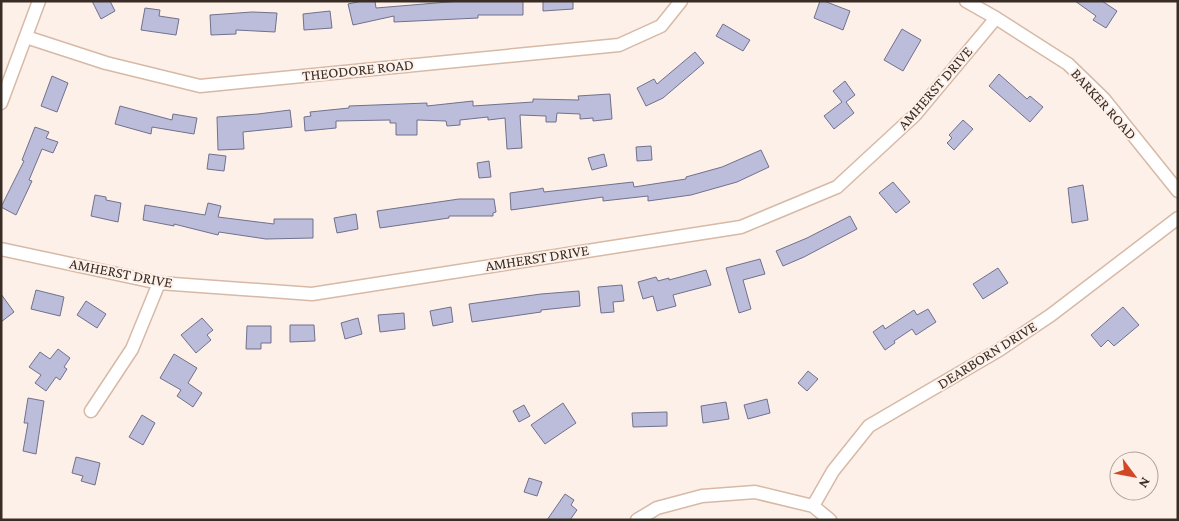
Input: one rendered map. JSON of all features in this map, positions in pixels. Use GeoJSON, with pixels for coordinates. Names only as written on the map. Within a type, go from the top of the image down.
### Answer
{"type":"FeatureCollection","features":[{"type":"Feature","properties":{"kind":"street"},"geometry":{"type":"LineString","coordinates":[[1,103],[39,1]]}},
{"type":"Feature","properties":{"kind":"street","name":"THEODORE ROAD"},"geometry":{"type":"LineString","coordinates":[[26,37],[106,63],[200,86],[619,45],[661,26],[681,1]]}},
{"type":"Feature","properties":{"kind":"street","name":"BARKER ROAD"},"geometry":{"type":"LineString","coordinates":[[966,1],[1068,64],[1104,99],[1178,191]]}},
{"type":"Feature","properties":{"kind":"street","name":"AMHERST DRIVE"},"geometry":{"type":"LineString","coordinates":[[1,249],[159,283],[312,294],[741,227],[837,187],[915,116],[996,18]]}},
{"type":"Feature","properties":{"kind":"street","name":"DEARBORN DRIVE"},"geometry":{"type":"LineString","coordinates":[[813,506],[833,470],[869,426],[999,350],[1051,315],[1178,218]]}},
{"type":"Feature","properties":{"kind":"street"},"geometry":{"type":"LineString","coordinates":[[91,411],[132,348],[159,283]]}},
{"type":"Feature","properties":{"kind":"street"},"geometry":{"type":"LineString","coordinates":[[636,520],[657,508],[702,496],[755,492],[813,506],[830,520]]}},
{"type":"Feature","properties":{"kind":"building"},"geometry":{"type":"Polygon","coordinates":[[[92,1],[110,1],[115,11],[101,19],[92,1]]]}},
{"type":"Feature","properties":{"kind":"building"},"geometry":{"type":"Polygon","coordinates":[[[375,1],[376,8],[460,1],[523,1],[523,15],[478,15],[478,18],[394,22],[394,16],[353,25],[348,4],[375,1]]]}},
{"type":"Feature","properties":{"kind":"building"},"geometry":{"type":"Polygon","coordinates":[[[543,1],[573,1],[573,9],[543,11],[543,1]]]}},
{"type":"Feature","properties":{"kind":"building"},"geometry":{"type":"Polygon","coordinates":[[[820,1],[850,11],[843,30],[814,18],[820,1]]]}},
{"type":"Feature","properties":{"kind":"building"},"geometry":{"type":"Polygon","coordinates":[[[1075,1],[1102,1],[1117,11],[1106,28],[1093,20],[1096,16],[1075,1]]]}},
{"type":"Feature","properties":{"kind":"building"},"geometry":{"type":"Polygon","coordinates":[[[145,8],[160,10],[159,16],[179,19],[176,35],[141,30],[145,8]]]}},
{"type":"Feature","properties":{"kind":"building"},"geometry":{"type":"Polygon","coordinates":[[[330,11],[332,28],[304,30],[303,14],[330,11]]]}},
{"type":"Feature","properties":{"kind":"building"},"geometry":{"type":"Polygon","coordinates":[[[252,12],[277,13],[275,32],[236,30],[236,34],[211,35],[210,15],[252,12]]]}},
{"type":"Feature","properties":{"kind":"building"},"geometry":{"type":"Polygon","coordinates":[[[723,24],[750,40],[743,51],[716,36],[723,24]]]}},
{"type":"Feature","properties":{"kind":"building"},"geometry":{"type":"Polygon","coordinates":[[[902,29],[921,40],[903,71],[884,60],[902,29]]]}},
{"type":"Feature","properties":{"kind":"building"},"geometry":{"type":"Polygon","coordinates":[[[695,52],[704,63],[663,98],[646,106],[637,88],[654,79],[657,84],[695,52]]]}},
{"type":"Feature","properties":{"kind":"building"},"geometry":{"type":"Polygon","coordinates":[[[999,74],[1027,99],[1030,96],[1043,107],[1030,122],[989,86],[999,74]]]}},
{"type":"Feature","properties":{"kind":"building"},"geometry":{"type":"Polygon","coordinates":[[[52,76],[68,83],[57,112],[41,106],[52,76]]]}},
{"type":"Feature","properties":{"kind":"building"},"geometry":{"type":"Polygon","coordinates":[[[845,81],[855,95],[846,102],[854,113],[834,129],[824,116],[842,102],[833,91],[845,81]]]}},
{"type":"Feature","properties":{"kind":"building"},"geometry":{"type":"Polygon","coordinates":[[[610,94],[612,119],[593,121],[593,118],[580,119],[580,114],[557,113],[556,122],[546,122],[546,116],[520,115],[522,148],[507,149],[505,118],[488,120],[488,117],[460,120],[460,125],[447,126],[446,121],[417,120],[417,135],[396,135],[396,123],[390,123],[390,120],[336,121],[336,128],[305,131],[304,117],[311,116],[310,112],[349,108],[349,106],[427,103],[427,106],[473,101],[473,106],[533,102],[533,99],[579,100],[578,96],[610,94]]]}},
{"type":"Feature","properties":{"kind":"building"},"geometry":{"type":"Polygon","coordinates":[[[120,106],[172,120],[173,114],[197,118],[194,134],[152,127],[151,134],[115,124],[120,106]]]}},
{"type":"Feature","properties":{"kind":"building"},"geometry":{"type":"Polygon","coordinates":[[[290,110],[292,127],[243,132],[244,149],[218,150],[217,117],[290,110]]]}},
{"type":"Feature","properties":{"kind":"building"},"geometry":{"type":"Polygon","coordinates":[[[963,120],[973,129],[954,150],[947,143],[952,138],[949,135],[963,120]]]}},
{"type":"Feature","properties":{"kind":"building"},"geometry":{"type":"Polygon","coordinates":[[[35,127],[49,132],[46,138],[58,142],[53,153],[42,149],[29,180],[32,181],[16,215],[1,207],[24,161],[22,160],[35,127]]]}},
{"type":"Feature","properties":{"kind":"building"},"geometry":{"type":"Polygon","coordinates":[[[651,146],[652,160],[637,161],[636,147],[651,146]]]}},
{"type":"Feature","properties":{"kind":"building"},"geometry":{"type":"Polygon","coordinates":[[[761,150],[769,167],[737,182],[691,195],[648,201],[648,196],[603,201],[603,197],[511,210],[510,193],[543,188],[544,192],[633,182],[634,187],[686,179],[686,177],[722,167],[761,150]]]}},
{"type":"Feature","properties":{"kind":"building"},"geometry":{"type":"Polygon","coordinates":[[[209,154],[226,156],[224,171],[207,169],[209,154]]]}},
{"type":"Feature","properties":{"kind":"building"},"geometry":{"type":"Polygon","coordinates":[[[604,154],[607,166],[592,170],[588,158],[604,154]]]}},
{"type":"Feature","properties":{"kind":"building"},"geometry":{"type":"Polygon","coordinates":[[[489,161],[491,177],[479,178],[477,163],[489,161]]]}},
{"type":"Feature","properties":{"kind":"building"},"geometry":{"type":"Polygon","coordinates":[[[893,182],[910,202],[896,213],[879,193],[893,182]]]}},
{"type":"Feature","properties":{"kind":"building"},"geometry":{"type":"Polygon","coordinates":[[[1083,185],[1088,220],[1072,223],[1068,188],[1083,185]]]}},
{"type":"Feature","properties":{"kind":"building"},"geometry":{"type":"Polygon","coordinates":[[[95,195],[106,197],[106,200],[121,203],[118,222],[91,216],[95,195]]]}},
{"type":"Feature","properties":{"kind":"building"},"geometry":{"type":"Polygon","coordinates":[[[459,199],[494,199],[496,212],[493,213],[493,216],[449,216],[449,218],[380,228],[377,211],[459,199]]]}},
{"type":"Feature","properties":{"kind":"building"},"geometry":{"type":"Polygon","coordinates":[[[208,203],[221,206],[218,217],[274,224],[274,219],[313,219],[313,238],[266,239],[219,232],[218,235],[174,224],[174,226],[143,220],[145,205],[205,215],[208,203]]]}},
{"type":"Feature","properties":{"kind":"building"},"geometry":{"type":"Polygon","coordinates":[[[356,214],[358,229],[337,233],[334,218],[356,214]]]}},
{"type":"Feature","properties":{"kind":"building"},"geometry":{"type":"Polygon","coordinates":[[[850,216],[857,229],[783,266],[776,251],[807,238],[850,216]]]}},
{"type":"Feature","properties":{"kind":"building"},"geometry":{"type":"Polygon","coordinates":[[[760,259],[765,274],[743,280],[751,309],[739,313],[726,268],[760,259]]]}},
{"type":"Feature","properties":{"kind":"building"},"geometry":{"type":"Polygon","coordinates":[[[998,268],[1008,283],[983,299],[973,284],[998,268]]]}},
{"type":"Feature","properties":{"kind":"building"},"geometry":{"type":"Polygon","coordinates":[[[706,270],[711,285],[673,295],[676,306],[657,311],[653,296],[643,299],[638,282],[656,277],[658,281],[669,278],[669,280],[706,270]]]}},
{"type":"Feature","properties":{"kind":"building"},"geometry":{"type":"Polygon","coordinates":[[[622,285],[624,301],[613,302],[614,312],[601,313],[598,287],[622,285]]]}},
{"type":"Feature","properties":{"kind":"building"},"geometry":{"type":"Polygon","coordinates":[[[36,290],[64,297],[60,316],[31,309],[36,290]]]}},
{"type":"Feature","properties":{"kind":"building"},"geometry":{"type":"Polygon","coordinates":[[[579,291],[580,306],[541,310],[541,312],[472,322],[469,304],[579,291]]]}},
{"type":"Feature","properties":{"kind":"building"},"geometry":{"type":"Polygon","coordinates":[[[1,294],[14,312],[1,322],[1,294]]]}},
{"type":"Feature","properties":{"kind":"building"},"geometry":{"type":"Polygon","coordinates":[[[86,301],[106,314],[97,328],[77,315],[86,301]]]}},
{"type":"Feature","properties":{"kind":"building"},"geometry":{"type":"Polygon","coordinates":[[[451,307],[453,322],[433,326],[430,311],[451,307]]]}},
{"type":"Feature","properties":{"kind":"building"},"geometry":{"type":"Polygon","coordinates":[[[1123,307],[1139,325],[1114,346],[1108,340],[1101,347],[1091,335],[1123,307]]]}},
{"type":"Feature","properties":{"kind":"building"},"geometry":{"type":"Polygon","coordinates":[[[928,309],[936,322],[916,335],[912,329],[894,341],[895,343],[885,350],[873,332],[883,325],[885,329],[914,310],[917,315],[928,309]]]}},
{"type":"Feature","properties":{"kind":"building"},"geometry":{"type":"Polygon","coordinates":[[[404,313],[405,329],[380,332],[378,315],[404,313]]]}},
{"type":"Feature","properties":{"kind":"building"},"geometry":{"type":"Polygon","coordinates":[[[202,318],[213,330],[207,335],[211,340],[196,353],[181,335],[202,318]]]}},
{"type":"Feature","properties":{"kind":"building"},"geometry":{"type":"Polygon","coordinates":[[[358,318],[362,334],[345,339],[341,323],[358,318]]]}},
{"type":"Feature","properties":{"kind":"building"},"geometry":{"type":"Polygon","coordinates":[[[290,325],[314,325],[315,341],[290,342],[290,325]]]}},
{"type":"Feature","properties":{"kind":"building"},"geometry":{"type":"Polygon","coordinates":[[[247,326],[271,326],[271,343],[261,343],[261,349],[246,349],[247,326]]]}},
{"type":"Feature","properties":{"kind":"building"},"geometry":{"type":"Polygon","coordinates":[[[58,349],[70,358],[64,367],[67,369],[60,380],[56,377],[46,391],[35,383],[41,375],[29,367],[40,352],[50,359],[58,349]]]}},
{"type":"Feature","properties":{"kind":"building"},"geometry":{"type":"Polygon","coordinates":[[[174,354],[197,368],[188,383],[202,393],[193,407],[177,396],[181,390],[160,378],[174,354]]]}},
{"type":"Feature","properties":{"kind":"building"},"geometry":{"type":"Polygon","coordinates":[[[808,371],[818,379],[807,391],[798,383],[808,371]]]}},
{"type":"Feature","properties":{"kind":"building"},"geometry":{"type":"Polygon","coordinates":[[[28,398],[44,401],[36,454],[23,451],[28,423],[24,423],[28,398]]]}},
{"type":"Feature","properties":{"kind":"building"},"geometry":{"type":"Polygon","coordinates":[[[767,399],[770,413],[748,419],[744,405],[767,399]]]}},
{"type":"Feature","properties":{"kind":"building"},"geometry":{"type":"Polygon","coordinates":[[[726,402],[729,419],[703,423],[701,406],[726,402]]]}},
{"type":"Feature","properties":{"kind":"building"},"geometry":{"type":"Polygon","coordinates":[[[563,403],[576,423],[545,444],[531,425],[563,403]]]}},
{"type":"Feature","properties":{"kind":"building"},"geometry":{"type":"Polygon","coordinates":[[[524,405],[530,416],[519,422],[513,411],[524,405]]]}},
{"type":"Feature","properties":{"kind":"building"},"geometry":{"type":"Polygon","coordinates":[[[667,412],[667,426],[633,427],[632,413],[667,412]]]}},
{"type":"Feature","properties":{"kind":"building"},"geometry":{"type":"Polygon","coordinates":[[[142,415],[155,423],[143,445],[129,437],[142,415]]]}},
{"type":"Feature","properties":{"kind":"building"},"geometry":{"type":"Polygon","coordinates":[[[76,457],[100,463],[95,485],[81,481],[83,476],[72,473],[76,457]]]}},
{"type":"Feature","properties":{"kind":"building"},"geometry":{"type":"Polygon","coordinates":[[[529,478],[542,482],[537,496],[524,492],[529,478]]]}},
{"type":"Feature","properties":{"kind":"building"},"geometry":{"type":"Polygon","coordinates":[[[565,494],[574,500],[571,505],[577,510],[570,520],[547,520],[565,494]]]}}]}
